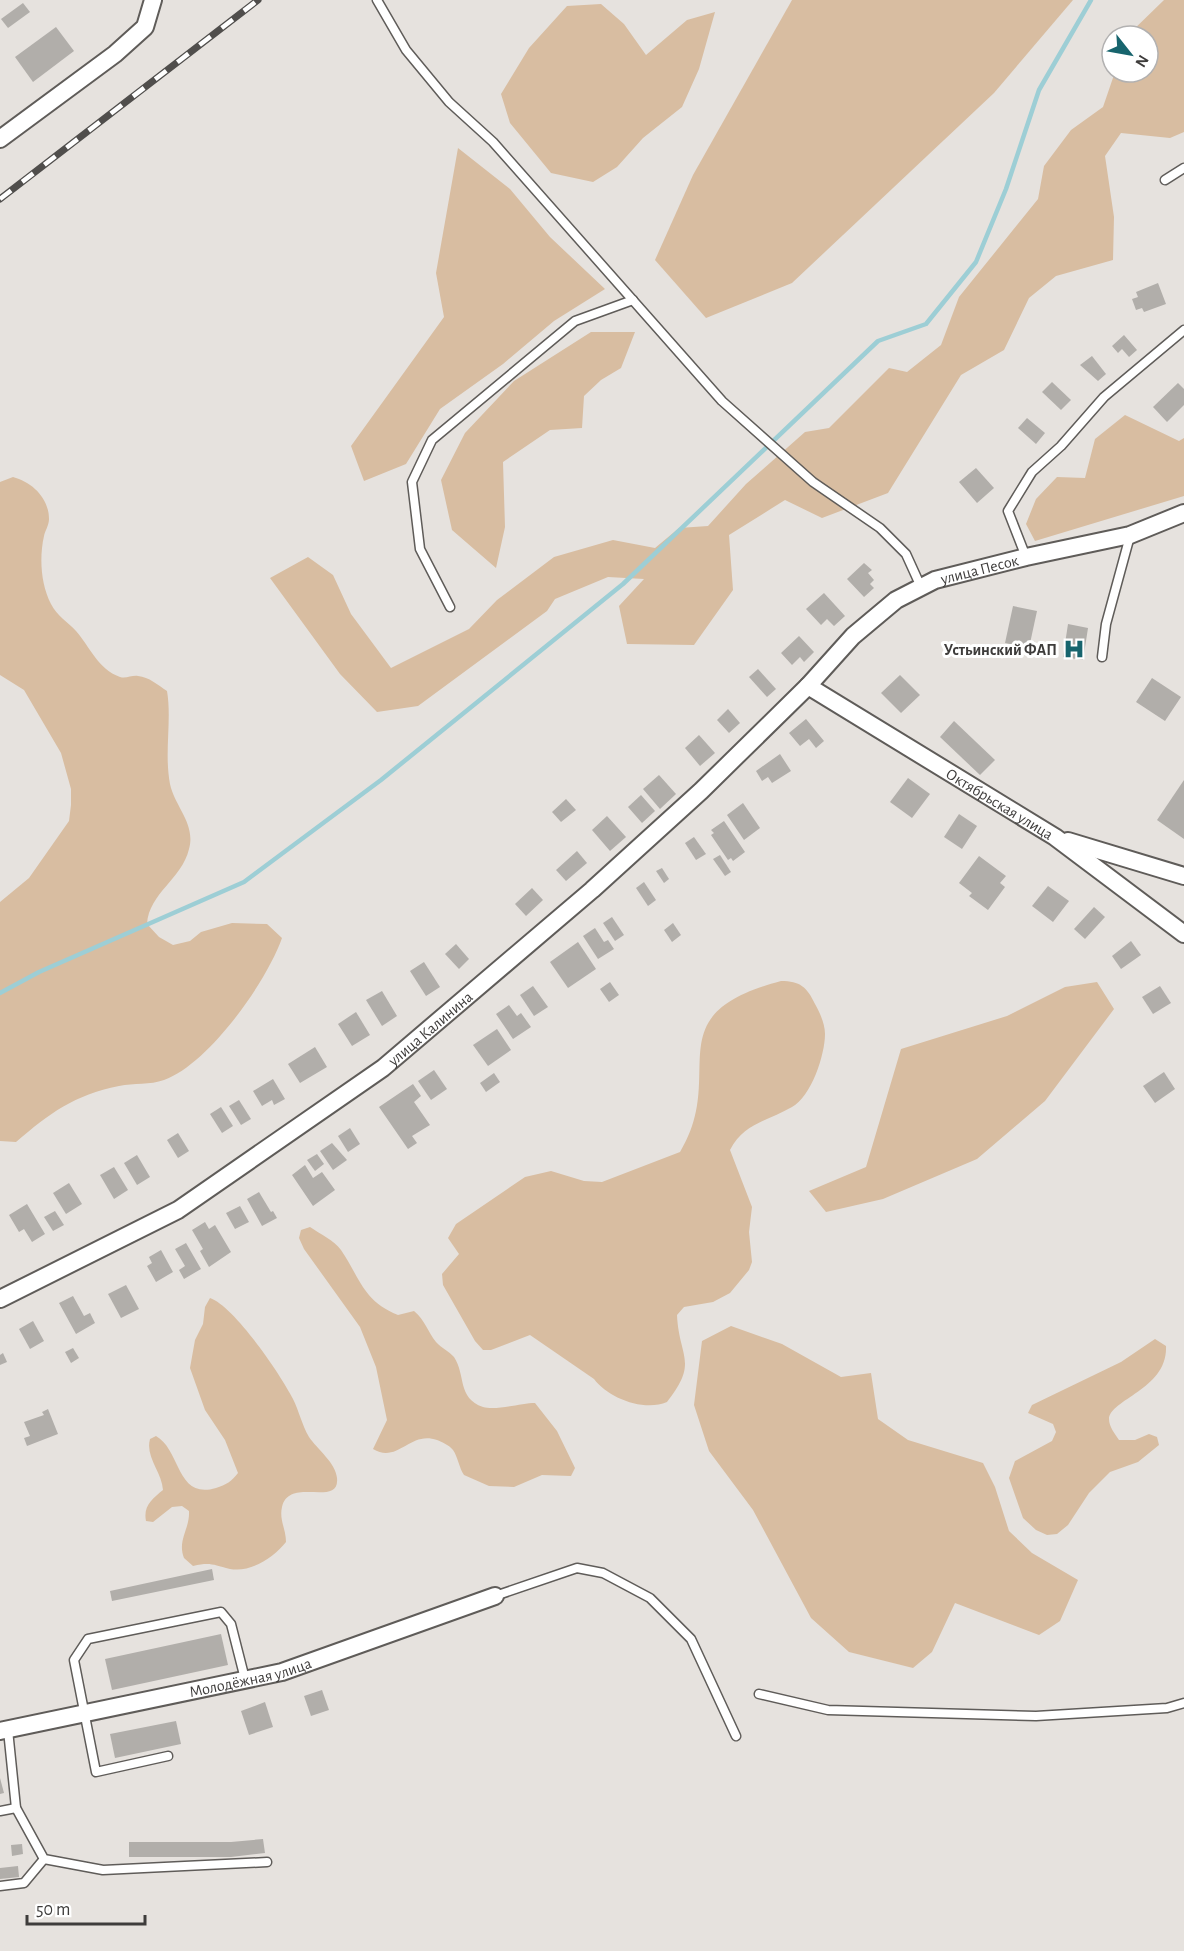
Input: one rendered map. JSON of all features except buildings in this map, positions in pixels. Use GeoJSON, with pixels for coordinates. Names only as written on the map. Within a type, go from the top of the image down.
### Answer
{"type":"FeatureCollection","features":[{"type":"Feature","properties":{"kind":"street"},"geometry":{"type":"LineString","coordinates":[[0,139],[115,54],[145,27],[153,0]]}},
{"type":"Feature","properties":{"kind":"street","name":"улица Песок"},"geometry":{"type":"LineString","coordinates":[[808,686],[853,636],[896,600],[935,580],[1026,556],[1130,535],[1184,513]]}},
{"type":"Feature","properties":{"kind":"street","name":"Октябрьская улица"},"geometry":{"type":"LineString","coordinates":[[808,686],[1056,837],[1184,934]]}},
{"type":"Feature","properties":{"kind":"street","name":"улица Калинина"},"geometry":{"type":"LineString","coordinates":[[0,1299],[178,1210],[383,1068],[592,890],[702,791],[808,686]]}},
{"type":"Feature","properties":{"kind":"street"},"geometry":{"type":"LineString","coordinates":[[1056,837],[1184,876]]}},
{"type":"Feature","properties":{"kind":"street","name":"Молодёжная улица"},"geometry":{"type":"LineString","coordinates":[[4,1730],[282,1672],[495,1596]]}},
{"type":"Feature","properties":{"kind":"lane"},"geometry":{"type":"LineString","coordinates":[[377,0],[406,50],[449,102],[493,142],[722,401],[813,482],[880,528],[906,554],[921,587]]}},
{"type":"Feature","properties":{"kind":"lane"},"geometry":{"type":"LineString","coordinates":[[1165,180],[1184,168]]}},
{"type":"Feature","properties":{"kind":"lane"},"geometry":{"type":"LineString","coordinates":[[450,607],[420,549],[412,482],[432,440],[575,321],[633,300]]}},
{"type":"Feature","properties":{"kind":"lane"},"geometry":{"type":"LineString","coordinates":[[1026,556],[1008,512],[1032,472],[1061,446],[1104,397],[1175,335],[1184,330]]}},
{"type":"Feature","properties":{"kind":"lane"},"geometry":{"type":"LineString","coordinates":[[1102,657],[1106,624],[1130,535]]}},
{"type":"Feature","properties":{"kind":"lane"},"geometry":{"type":"LineString","coordinates":[[495,1596],[577,1568],[603,1573],[650,1598],[691,1639],[736,1736]]}},
{"type":"Feature","properties":{"kind":"lane"},"geometry":{"type":"LineString","coordinates":[[168,1756],[96,1772],[74,1660],[88,1639],[214,1611],[222,1612],[231,1624],[245,1679]]}},
{"type":"Feature","properties":{"kind":"lane"},"geometry":{"type":"LineString","coordinates":[[759,1694],[828,1710],[1036,1716],[1167,1708],[1184,1703]]}},
{"type":"Feature","properties":{"kind":"lane"},"geometry":{"type":"LineString","coordinates":[[4,1730],[16,1808],[44,1858],[103,1870],[267,1862]]}},
{"type":"Feature","properties":{"kind":"lane"},"geometry":{"type":"LineString","coordinates":[[0,1811],[16,1808]]}},
{"type":"Feature","properties":{"kind":"lane"},"geometry":{"type":"LineString","coordinates":[[0,1886],[24,1883],[44,1858]]}},
{"type":"Feature","properties":{"kind":"shaded area"},"geometry":{"type":"Polygon","coordinates":[[[792,0],[1073,0],[994,93],[792,283],[706,318],[655,260],[693,175],[792,0]]]}},
{"type":"Feature","properties":{"kind":"shaded area"},"geometry":{"type":"Polygon","coordinates":[[[1164,0],[1184,0],[1184,132],[1170,138],[1121,133],[1105,156],[1114,217],[1113,260],[1056,276],[1029,298],[1004,350],[961,375],[888,493],[822,518],[785,500],[729,535],[733,590],[694,645],[627,644],[619,606],[644,579],[608,577],[555,599],[547,611],[418,706],[377,712],[340,674],[270,578],[308,557],[333,575],[351,614],[391,668],[469,629],[497,600],[554,557],[613,540],[655,548],[679,528],[708,526],[746,484],[805,432],[829,428],[889,368],[907,372],[941,345],[959,297],[1038,199],[1044,166],[1071,130],[1103,107],[1111,84],[1160,84],[1160,24],[1139,24],[1164,0]]]}},
{"type":"Feature","properties":{"kind":"shaded area"},"geometry":{"type":"Polygon","coordinates":[[[601,4],[624,24],[646,55],[687,20],[715,12],[699,69],[682,107],[643,138],[617,167],[593,182],[551,173],[510,123],[501,94],[529,48],[567,6],[601,4]]]}},
{"type":"Feature","properties":{"kind":"shaded area"},"geometry":{"type":"Polygon","coordinates":[[[458,148],[510,189],[550,237],[605,289],[554,321],[503,364],[440,409],[406,464],[364,481],[351,446],[444,317],[436,273],[458,148]]]}},
{"type":"Feature","properties":{"kind":"shaded area"},"geometry":{"type":"Polygon","coordinates":[[[591,332],[635,332],[621,368],[601,380],[584,396],[582,428],[550,430],[503,462],[505,527],[496,568],[452,530],[441,480],[465,433],[514,381],[591,332]]]}},
{"type":"Feature","properties":{"kind":"shaded area"},"geometry":{"type":"Polygon","coordinates":[[[1125,415],[1179,441],[1184,438],[1184,496],[1035,541],[1026,524],[1036,499],[1057,477],[1085,478],[1095,439],[1125,415]]]}},
{"type":"Feature","properties":{"kind":"shaded area"},"geometry":{"type":"Polygon","coordinates":[[[13,477],[33,487],[46,504],[49,519],[42,544],[41,562],[45,588],[53,608],[76,631],[106,669],[124,678],[136,676],[146,678],[167,691],[168,772],[170,784],[190,832],[190,840],[185,860],[153,903],[147,924],[159,937],[173,945],[190,941],[201,932],[232,923],[267,924],[282,938],[264,976],[250,998],[217,1039],[181,1071],[159,1082],[119,1086],[89,1094],[63,1106],[16,1142],[0,1141],[0,902],[29,878],[69,821],[71,789],[61,753],[24,690],[0,675],[0,482],[13,477]]]}},
{"type":"Feature","properties":{"kind":"shaded area"},"geometry":{"type":"Polygon","coordinates":[[[781,981],[793,982],[802,986],[812,998],[824,1026],[823,1053],[816,1075],[799,1102],[749,1128],[730,1150],[752,1207],[749,1232],[752,1262],[749,1270],[730,1293],[713,1302],[684,1307],[677,1315],[685,1368],[677,1388],[667,1402],[658,1405],[637,1404],[617,1397],[530,1335],[491,1350],[483,1350],[475,1341],[443,1285],[442,1274],[459,1254],[448,1238],[456,1224],[525,1177],[551,1171],[584,1181],[602,1182],[680,1152],[693,1123],[698,1096],[700,1049],[705,1029],[718,1011],[742,995],[781,981]]]}},
{"type":"Feature","properties":{"kind":"shaded area"},"geometry":{"type":"Polygon","coordinates":[[[1097,982],[1114,1009],[1045,1101],[977,1159],[883,1199],[826,1212],[809,1191],[866,1167],[901,1049],[1007,1016],[1065,987],[1097,982]]]}},
{"type":"Feature","properties":{"kind":"shaded area"},"geometry":{"type":"Polygon","coordinates":[[[310,1227],[338,1246],[364,1288],[377,1303],[398,1315],[414,1311],[418,1315],[436,1342],[454,1357],[466,1392],[475,1403],[483,1407],[495,1408],[535,1403],[557,1431],[575,1468],[571,1476],[542,1475],[514,1487],[489,1486],[464,1475],[453,1450],[437,1440],[419,1439],[390,1453],[382,1453],[373,1449],[387,1420],[376,1367],[360,1327],[304,1249],[299,1238],[301,1230],[310,1227]]]}},
{"type":"Feature","properties":{"kind":"shaded area"},"geometry":{"type":"Polygon","coordinates":[[[210,1298],[220,1304],[244,1327],[268,1359],[293,1399],[309,1437],[330,1462],[337,1478],[336,1487],[331,1491],[303,1492],[286,1498],[281,1512],[286,1542],[261,1563],[238,1570],[208,1564],[193,1566],[184,1558],[182,1546],[189,1511],[182,1506],[172,1507],[153,1522],[146,1521],[145,1516],[149,1503],[163,1490],[149,1446],[150,1439],[156,1436],[164,1443],[180,1472],[193,1487],[203,1490],[223,1486],[238,1473],[225,1440],[205,1410],[190,1368],[195,1340],[203,1324],[205,1307],[210,1298]]]}},
{"type":"Feature","properties":{"kind":"shaded area"},"geometry":{"type":"Polygon","coordinates":[[[731,1326],[782,1344],[841,1377],[871,1373],[878,1419],[908,1440],[983,1463],[995,1487],[1009,1531],[1032,1553],[1078,1580],[1060,1621],[1039,1635],[955,1603],[932,1652],[913,1668],[849,1652],[811,1618],[753,1510],[709,1451],[694,1405],[702,1341],[731,1326]]]}},
{"type":"Feature","properties":{"kind":"shaded area"},"geometry":{"type":"Polygon","coordinates":[[[1155,1339],[1166,1346],[1164,1361],[1158,1373],[1149,1383],[1119,1405],[1109,1419],[1111,1428],[1119,1440],[1135,1440],[1149,1434],[1157,1437],[1159,1445],[1138,1462],[1110,1472],[1089,1493],[1068,1525],[1057,1534],[1047,1535],[1036,1530],[1023,1518],[1009,1478],[1015,1461],[1052,1441],[1056,1432],[1053,1424],[1028,1413],[1032,1405],[1121,1362],[1155,1339]]]}},
{"type":"Feature","properties":{"kind":"waterway"},"geometry":{"type":"LineString","coordinates":[[0,993],[39,972],[244,882],[381,780],[623,584],[878,341],[926,324],[976,262],[1006,189],[1039,90],[1091,0]]}},
{"type":"Feature","properties":{"kind":"railway"},"geometry":{"type":"LineString","coordinates":[[0,199],[258,0]]}},
{"type":"Feature","properties":{"kind":"place","name":"Устьинский ФАП"},"geometry":{"type":"Point","coordinates":[1074,649]}}]}
